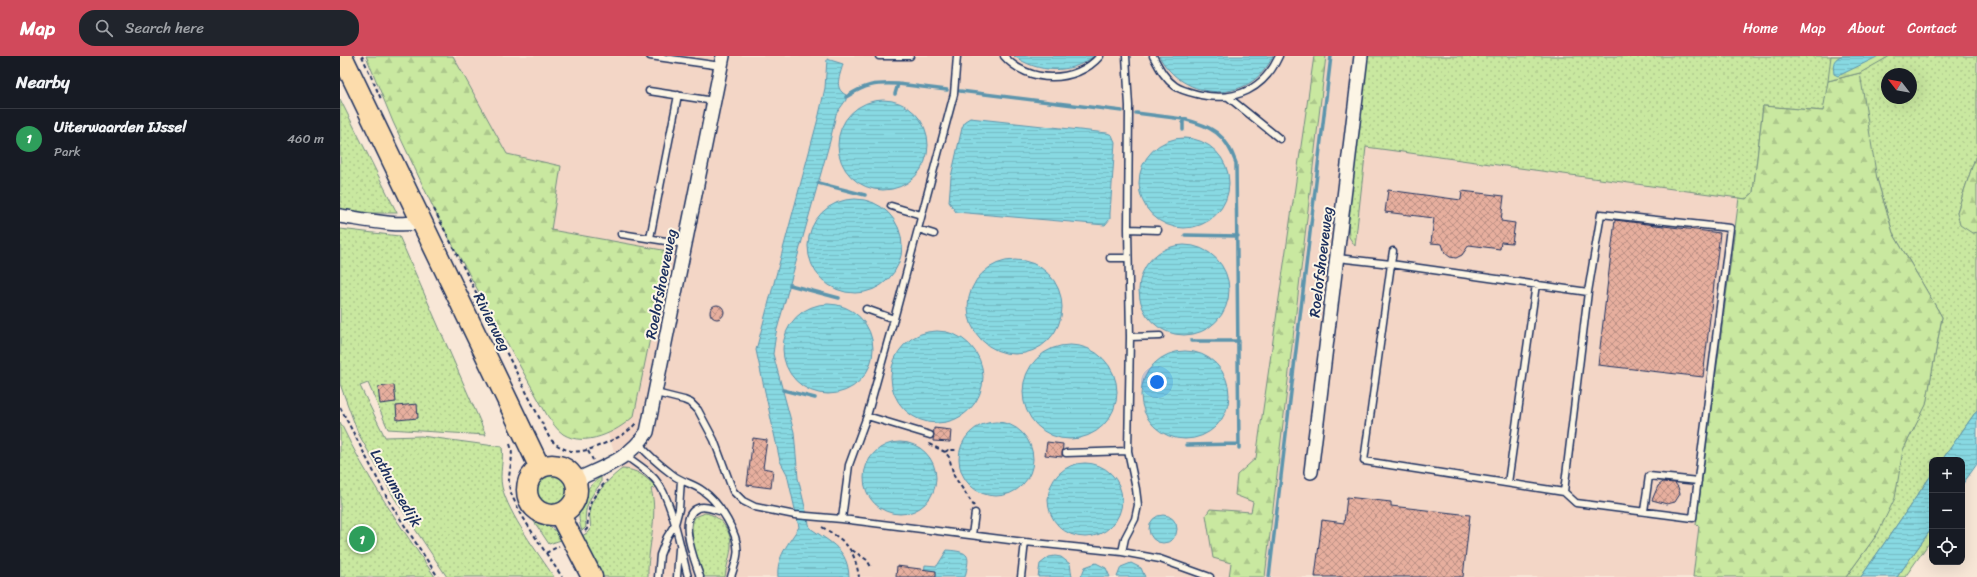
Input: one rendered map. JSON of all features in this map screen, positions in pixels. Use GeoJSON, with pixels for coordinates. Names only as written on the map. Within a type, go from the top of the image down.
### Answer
{"type":"FeatureCollection","features":[{"type":"Feature","properties":{"kind":"main road","name":"Rivierweg"},"geometry":{"type":"LineString","coordinates":[[342,56],[540,468]]}},
{"type":"Feature","properties":{"kind":"main road"},"geometry":{"type":"LineString","coordinates":[[550,465],[559,466],[568,470],[576,480],[578,492],[574,504],[560,515],[547,516],[539,512],[533,508],[526,494],[530,478],[540,468],[550,465]]}},
{"type":"Feature","properties":{"kind":"main road"},"geometry":{"type":"LineString","coordinates":[[560,515],[592,577]]}},
{"type":"Feature","properties":{"kind":"street","name":"Roelofshoeveweg"},"geometry":{"type":"LineString","coordinates":[[1311,472],[1362,56]]}},
{"type":"Feature","properties":{"kind":"street","name":"Roelofshoeveweg"},"geometry":{"type":"LineString","coordinates":[[576,480],[622,458],[639,444],[647,432],[722,61]]}},
{"type":"Feature","properties":{"kind":"street"},"geometry":{"type":"LineString","coordinates":[[340,216],[394,223],[412,224],[422,222]]}},
{"type":"Feature","properties":{"kind":"lane"},"geometry":{"type":"LineString","coordinates":[[650,56],[722,61]]}},
{"type":"Feature","properties":{"kind":"lane"},"geometry":{"type":"LineString","coordinates":[[878,56],[910,56]]}},
{"type":"Feature","properties":{"kind":"lane"},"geometry":{"type":"LineString","coordinates":[[842,519],[850,465],[867,416],[954,94],[958,56]]}},
{"type":"Feature","properties":{"kind":"lane"},"geometry":{"type":"LineString","coordinates":[[1004,56],[1010,63],[1032,75],[1058,78],[1078,73],[1100,56]]}},
{"type":"Feature","properties":{"kind":"lane"},"geometry":{"type":"LineString","coordinates":[[1122,552],[1125,538],[1135,519],[1138,506],[1128,451],[1130,337],[1128,258],[1129,106],[1126,56]]}},
{"type":"Feature","properties":{"kind":"lane"},"geometry":{"type":"LineString","coordinates":[[1153,56],[1162,72],[1175,86],[1192,93],[1228,97],[1254,88],[1272,70],[1279,56]]}},
{"type":"Feature","properties":{"kind":"lane"},"geometry":{"type":"LineString","coordinates":[[649,91],[714,101]]}},
{"type":"Feature","properties":{"kind":"lane"},"geometry":{"type":"LineString","coordinates":[[650,238],[678,95]]}},
{"type":"Feature","properties":{"kind":"lane"},"geometry":{"type":"LineString","coordinates":[[1228,97],[1280,139]]}},
{"type":"Feature","properties":{"kind":"lane"},"geometry":{"type":"LineString","coordinates":[[891,206],[922,215]]}},
{"type":"Feature","properties":{"kind":"lane"},"geometry":{"type":"LineString","coordinates":[[1393,251],[1364,461],[1564,492],[1576,503],[1693,518],[1730,228],[1601,214],[1588,292],[1564,492]]}},
{"type":"Feature","properties":{"kind":"lane"},"geometry":{"type":"LineString","coordinates":[[918,229],[934,234]]}},
{"type":"Feature","properties":{"kind":"lane"},"geometry":{"type":"LineString","coordinates":[[1128,229],[1158,230]]}},
{"type":"Feature","properties":{"kind":"lane"},"geometry":{"type":"LineString","coordinates":[[621,234],[686,244]]}},
{"type":"Feature","properties":{"kind":"lane"},"geometry":{"type":"LineString","coordinates":[[1110,258],[1128,258]]}},
{"type":"Feature","properties":{"kind":"lane"},"geometry":{"type":"LineString","coordinates":[[1337,258],[1391,264],[1588,292]]}},
{"type":"Feature","properties":{"kind":"lane"},"geometry":{"type":"LineString","coordinates":[[1508,483],[1536,284]]}},
{"type":"Feature","properties":{"kind":"lane"},"geometry":{"type":"LineString","coordinates":[[866,309],[894,319]]}},
{"type":"Feature","properties":{"kind":"lane"},"geometry":{"type":"LineString","coordinates":[[1130,337],[1160,336]]}},
{"type":"Feature","properties":{"kind":"lane"},"geometry":{"type":"LineString","coordinates":[[656,393],[684,400],[691,403],[698,410],[714,440],[733,492],[743,501],[755,507],[795,515],[842,519],[1025,542],[1122,552],[1160,559],[1210,577]]}},
{"type":"Feature","properties":{"kind":"lane"},"geometry":{"type":"LineString","coordinates":[[867,416],[930,435]]}},
{"type":"Feature","properties":{"kind":"lane"},"geometry":{"type":"LineString","coordinates":[[639,444],[648,454],[681,480],[703,490],[729,522],[738,555],[731,577]]}},
{"type":"Feature","properties":{"kind":"lane"},"geometry":{"type":"LineString","coordinates":[[1066,453],[1128,451]]}},
{"type":"Feature","properties":{"kind":"lane"},"geometry":{"type":"LineString","coordinates":[[622,458],[650,474],[660,487],[675,524],[688,577]]}},
{"type":"Feature","properties":{"kind":"lane"},"geometry":{"type":"LineString","coordinates":[[1644,512],[1649,476],[1698,481]]}},
{"type":"Feature","properties":{"kind":"lane"},"geometry":{"type":"LineString","coordinates":[[658,577],[660,555],[666,537],[675,524],[679,509],[681,480]]}},
{"type":"Feature","properties":{"kind":"lane"},"geometry":{"type":"LineString","coordinates":[[700,577],[687,524],[691,513],[698,508],[707,508],[722,512]]}},
{"type":"Feature","properties":{"kind":"lane"},"geometry":{"type":"LineString","coordinates":[[972,535],[975,513]]}},
{"type":"Feature","properties":{"kind":"lane"},"geometry":{"type":"LineString","coordinates":[[1021,577],[1025,542]]}},
{"type":"Feature","properties":{"kind":"lane"},"geometry":{"type":"LineString","coordinates":[[677,577],[680,546]]}},
{"type":"Feature","properties":{"kind":"path"},"geometry":{"type":"LineString","coordinates":[[362,56],[383,104]]}},
{"type":"Feature","properties":{"kind":"path","name":"Rivierweg"},"geometry":{"type":"LineString","coordinates":[[431,203],[550,439],[559,447],[570,451],[588,451],[622,436],[629,431],[637,421]]}},
{"type":"Feature","properties":{"kind":"path","name":"Lathumsedijk"},"geometry":{"type":"LineString","coordinates":[[340,407],[390,503],[438,577]]}},
{"type":"Feature","properties":{"kind":"path"},"geometry":{"type":"LineString","coordinates":[[915,430],[930,445],[945,452],[949,458],[954,476],[961,488],[971,500],[975,508],[975,513]]}},
{"type":"Feature","properties":{"kind":"path"},"geometry":{"type":"LineString","coordinates":[[508,440],[513,451],[509,484],[524,519],[562,577]]}},
{"type":"Feature","properties":{"kind":"path"},"geometry":{"type":"LineString","coordinates":[[945,452],[948,450],[956,450]]}},
{"type":"Feature","properties":{"kind":"path"},"geometry":{"type":"LineString","coordinates":[[546,553],[587,529],[588,506],[592,497],[616,469],[622,458]]}},
{"type":"Feature","properties":{"kind":"path"},"geometry":{"type":"LineString","coordinates":[[810,516],[815,522],[840,538],[851,549],[867,560],[871,567]]}},
{"type":"Feature","properties":{"kind":"path"},"geometry":{"type":"LineString","coordinates":[[851,549],[856,562],[859,577]]}},
{"type":"Feature","properties":{"kind":"shaded area"},"geometry":{"type":"Polygon","coordinates":[[[414,56],[1977,56],[1977,439],[1964,457],[1929,457],[1929,509],[1883,577],[640,577],[628,491],[594,395],[414,56]]]}},
{"type":"Feature","properties":{"kind":"green space"},"geometry":{"type":"Polygon","coordinates":[[[366,56],[453,56],[507,154],[561,166],[551,230],[668,251],[634,416],[619,428],[591,439],[581,439],[572,438],[563,434],[552,423],[439,220],[393,122],[366,56]]]}},
{"type":"Feature","properties":{"kind":"green space"},"geometry":{"type":"Polygon","coordinates":[[[1314,56],[1326,56],[1265,577],[1229,577],[1231,563],[1213,558],[1206,515],[1210,509],[1251,512],[1253,502],[1235,495],[1237,475],[1256,458],[1314,56]]]}},
{"type":"Feature","properties":{"kind":"green space"},"geometry":{"type":"Polygon","coordinates":[[[1368,56],[1977,56],[1977,152],[1957,212],[1972,233],[1977,232],[1977,410],[1944,457],[1929,457],[1929,478],[1861,577],[1846,577],[1878,533],[1903,450],[1926,404],[1942,317],[1893,233],[1877,179],[1824,111],[1763,106],[1753,193],[1746,199],[1366,147],[1355,246],[1349,237],[1348,223],[1368,56]]]}},
{"type":"Feature","properties":{"kind":"green space"},"geometry":{"type":"Polygon","coordinates":[[[1831,56],[1890,56],[1860,73],[1828,81],[1831,56]]]}},
{"type":"Feature","properties":{"kind":"green space"},"geometry":{"type":"Polygon","coordinates":[[[1860,73],[1877,179],[1893,233],[1942,317],[1926,405],[1903,450],[1895,498],[1878,533],[1846,577],[1693,577],[1699,526],[1696,525],[1739,198],[1746,199],[1753,193],[1763,106],[1823,111],[1828,81],[1860,73]]]}},
{"type":"Feature","properties":{"kind":"green space"},"geometry":{"type":"Polygon","coordinates":[[[340,99],[397,213],[362,213],[340,209],[340,99]]]}},
{"type":"Feature","properties":{"kind":"green space"},"geometry":{"type":"Polygon","coordinates":[[[1977,152],[1977,232],[1972,233],[1960,225],[1957,212],[1977,152]]]}},
{"type":"Feature","properties":{"kind":"green space"},"geometry":{"type":"Polygon","coordinates":[[[340,229],[399,236],[486,435],[388,429],[368,383],[360,386],[385,437],[421,436],[502,447],[501,482],[506,498],[517,521],[554,577],[447,577],[395,499],[358,433],[340,384],[340,229]]]}},
{"type":"Feature","properties":{"kind":"green space"},"geometry":{"type":"Polygon","coordinates":[[[340,422],[373,482],[435,577],[340,577],[340,422]]]}},
{"type":"Feature","properties":{"kind":"green space"},"geometry":{"type":"Polygon","coordinates":[[[622,469],[632,470],[641,474],[656,487],[651,489],[654,510],[648,577],[603,577],[582,536],[590,531],[590,507],[592,502],[609,480],[622,469]]]}},
{"type":"Feature","properties":{"kind":"green space"},"geometry":{"type":"Polygon","coordinates":[[[552,472],[563,477],[568,488],[563,499],[552,504],[541,499],[536,488],[541,477],[552,472]]]}},
{"type":"Feature","properties":{"kind":"green space"},"geometry":{"type":"Polygon","coordinates":[[[601,477],[601,483],[588,503],[585,520],[586,527],[582,531],[579,515],[581,501],[594,482],[601,477]]]}},
{"type":"Feature","properties":{"kind":"green space"},"geometry":{"type":"Polygon","coordinates":[[[705,513],[710,514],[720,520],[724,524],[729,534],[731,549],[725,577],[704,577],[694,547],[692,530],[693,523],[695,517],[705,513]]]}},
{"type":"Feature","properties":{"kind":"green space"},"geometry":{"type":"Polygon","coordinates":[[[531,517],[552,528],[561,540],[549,544],[531,517]]]}},
{"type":"Feature","properties":{"kind":"green space"},"geometry":{"type":"Polygon","coordinates":[[[1929,532],[1929,543],[1905,577],[1897,577],[1929,532]]]}},
{"type":"Feature","properties":{"kind":"water"},"geometry":{"type":"Polygon","coordinates":[[[1014,56],[1094,56],[1075,66],[1054,70],[1033,66],[1014,56]]]}},
{"type":"Feature","properties":{"kind":"water"},"geometry":{"type":"Polygon","coordinates":[[[1159,56],[1273,56],[1262,72],[1249,83],[1233,90],[1216,92],[1200,89],[1184,82],[1170,71],[1159,56]]]}},
{"type":"Feature","properties":{"kind":"water"},"geometry":{"type":"Polygon","coordinates":[[[1841,56],[1879,56],[1838,76],[1834,74],[1833,65],[1836,59],[1841,56]]]}},
{"type":"Feature","properties":{"kind":"water"},"geometry":{"type":"Polygon","coordinates":[[[827,59],[843,64],[838,81],[840,89],[846,95],[846,100],[836,114],[830,141],[776,333],[773,354],[794,432],[798,478],[810,528],[842,553],[848,567],[849,577],[778,577],[781,557],[799,527],[787,474],[780,461],[756,350],[819,115],[825,88],[827,59]]]}},
{"type":"Feature","properties":{"kind":"water"},"geometry":{"type":"Polygon","coordinates":[[[874,100],[892,100],[908,107],[921,120],[928,136],[928,154],[921,170],[908,183],[892,190],[874,190],[858,183],[845,170],[838,154],[838,136],[845,120],[858,107],[874,100]]]}},
{"type":"Feature","properties":{"kind":"water"},"geometry":{"type":"Polygon","coordinates":[[[970,118],[1107,133],[1112,135],[1115,142],[1110,219],[1105,225],[956,212],[949,202],[951,177],[962,128],[965,121],[970,118]]]}},
{"type":"Feature","properties":{"kind":"water"},"geometry":{"type":"Polygon","coordinates":[[[1175,138],[1193,138],[1209,145],[1222,158],[1229,174],[1229,192],[1222,208],[1209,221],[1193,228],[1175,228],[1159,221],[1146,208],[1139,192],[1139,174],[1146,158],[1159,145],[1175,138]]]}},
{"type":"Feature","properties":{"kind":"water"},"geometry":{"type":"Polygon","coordinates":[[[855,199],[873,203],[888,213],[898,228],[902,246],[898,264],[888,279],[873,289],[855,293],[837,289],[822,279],[812,264],[808,246],[812,228],[822,213],[837,203],[855,199]]]}},
{"type":"Feature","properties":{"kind":"water"},"geometry":{"type":"Polygon","coordinates":[[[1175,245],[1193,245],[1209,252],[1222,265],[1229,281],[1229,299],[1222,315],[1209,328],[1193,335],[1175,335],[1159,328],[1146,315],[1139,299],[1139,281],[1146,265],[1159,252],[1175,245]]]}},
{"type":"Feature","properties":{"kind":"water"},"geometry":{"type":"Polygon","coordinates":[[[1015,260],[1033,263],[1048,274],[1059,289],[1062,307],[1059,325],[1048,340],[1033,351],[1015,354],[997,351],[982,340],[971,325],[968,307],[971,289],[982,274],[997,263],[1015,260]]]}},
{"type":"Feature","properties":{"kind":"water"},"geometry":{"type":"Polygon","coordinates":[[[828,304],[845,307],[860,317],[870,332],[873,349],[870,366],[860,381],[845,391],[828,394],[811,391],[796,381],[786,366],[783,349],[786,332],[796,317],[811,307],[828,304]]]}},
{"type":"Feature","properties":{"kind":"water"},"geometry":{"type":"Polygon","coordinates":[[[937,331],[954,335],[969,345],[979,360],[983,377],[979,394],[969,409],[954,419],[937,423],[920,419],[905,409],[895,394],[891,377],[895,360],[905,345],[920,335],[937,331]]]}},
{"type":"Feature","properties":{"kind":"water"},"geometry":{"type":"Polygon","coordinates":[[[1070,345],[1088,348],[1103,359],[1114,374],[1117,392],[1114,410],[1103,425],[1088,436],[1070,439],[1052,436],[1037,425],[1026,410],[1023,392],[1026,374],[1037,359],[1052,348],[1070,345]]]}},
{"type":"Feature","properties":{"kind":"water"},"geometry":{"type":"Polygon","coordinates":[[[1185,351],[1202,354],[1216,364],[1226,378],[1229,395],[1226,412],[1216,426],[1202,436],[1185,439],[1168,436],[1154,426],[1144,412],[1141,395],[1144,378],[1154,364],[1168,354],[1185,351]]]}},
{"type":"Feature","properties":{"kind":"water"},"geometry":{"type":"Polygon","coordinates":[[[1977,410],[1977,464],[1965,481],[1965,457],[1944,457],[1977,410]]]}},
{"type":"Feature","properties":{"kind":"water"},"geometry":{"type":"Polygon","coordinates":[[[996,422],[1010,425],[1022,433],[1030,445],[1033,459],[1030,473],[1022,485],[1010,493],[996,496],[982,493],[970,485],[962,473],[959,459],[962,445],[970,433],[982,425],[996,422]]]}},
{"type":"Feature","properties":{"kind":"water"},"geometry":{"type":"Polygon","coordinates":[[[893,442],[907,442],[914,444],[926,452],[934,464],[936,478],[934,492],[926,504],[914,512],[907,514],[893,514],[886,512],[874,504],[866,492],[864,485],[864,471],[866,464],[874,452],[886,444],[893,442]]]}},
{"type":"Feature","properties":{"kind":"water"},"geometry":{"type":"Polygon","coordinates":[[[1078,463],[1092,463],[1106,469],[1116,479],[1122,493],[1120,514],[1116,521],[1106,531],[1092,537],[1078,537],[1064,531],[1054,521],[1048,507],[1048,493],[1054,479],[1064,469],[1078,463]]]}},
{"type":"Feature","properties":{"kind":"water"},"geometry":{"type":"Polygon","coordinates":[[[1929,478],[1929,532],[1897,577],[1861,577],[1929,478]]]}},
{"type":"Feature","properties":{"kind":"water"},"geometry":{"type":"Polygon","coordinates":[[[1163,515],[1169,516],[1173,519],[1176,523],[1176,535],[1173,539],[1169,542],[1163,543],[1157,542],[1153,539],[1150,535],[1149,529],[1150,523],[1153,519],[1157,516],[1163,515]]]}},
{"type":"Feature","properties":{"kind":"water"},"geometry":{"type":"Polygon","coordinates":[[[947,550],[961,552],[967,556],[968,564],[965,577],[936,577],[924,574],[925,565],[937,566],[947,550]]]}},
{"type":"Feature","properties":{"kind":"water"},"geometry":{"type":"Polygon","coordinates":[[[1049,557],[1061,557],[1070,564],[1072,577],[1038,577],[1040,564],[1049,557]]]}},
{"type":"Feature","properties":{"kind":"water"},"geometry":{"type":"Polygon","coordinates":[[[1096,563],[1106,568],[1110,577],[1081,577],[1085,567],[1096,563]]]}},
{"type":"Feature","properties":{"kind":"water"},"geometry":{"type":"Polygon","coordinates":[[[1131,563],[1141,568],[1145,577],[1117,577],[1121,567],[1131,563]]]}},
{"type":"Feature","properties":{"kind":"building"},"geometry":{"type":"Polygon","coordinates":[[[1388,190],[1461,200],[1462,191],[1504,196],[1501,221],[1515,223],[1512,243],[1501,242],[1500,249],[1469,245],[1462,255],[1456,258],[1450,257],[1445,253],[1442,244],[1431,243],[1434,218],[1385,212],[1388,190]]]}},
{"type":"Feature","properties":{"kind":"building"},"geometry":{"type":"Polygon","coordinates":[[[1615,220],[1720,233],[1703,377],[1598,365],[1615,220]]]}},
{"type":"Feature","properties":{"kind":"building"},"geometry":{"type":"Polygon","coordinates":[[[714,305],[720,305],[724,309],[724,315],[720,319],[714,319],[710,315],[710,309],[714,305]]]}},
{"type":"Feature","properties":{"kind":"building"},"geometry":{"type":"Polygon","coordinates":[[[394,385],[396,402],[380,404],[378,387],[394,385]]]}},
{"type":"Feature","properties":{"kind":"building"},"geometry":{"type":"Polygon","coordinates":[[[417,404],[418,418],[397,420],[396,406],[417,404]]]}},
{"type":"Feature","properties":{"kind":"building"},"geometry":{"type":"Polygon","coordinates":[[[934,428],[951,430],[950,442],[933,441],[934,428]]]}},
{"type":"Feature","properties":{"kind":"building"},"geometry":{"type":"Polygon","coordinates":[[[753,438],[767,440],[763,468],[773,470],[771,488],[747,485],[753,438]]]}},
{"type":"Feature","properties":{"kind":"building"},"geometry":{"type":"Polygon","coordinates":[[[1047,442],[1063,444],[1062,457],[1045,455],[1047,442]]]}},
{"type":"Feature","properties":{"kind":"building"},"geometry":{"type":"Polygon","coordinates":[[[1663,482],[1675,483],[1678,487],[1680,494],[1675,502],[1667,504],[1652,500],[1658,486],[1663,482]]]}},
{"type":"Feature","properties":{"kind":"building"},"geometry":{"type":"Polygon","coordinates":[[[1347,497],[1391,502],[1391,506],[1470,515],[1463,577],[1315,577],[1322,520],[1344,523],[1347,497]]]}},
{"type":"Feature","properties":{"kind":"building"},"geometry":{"type":"Polygon","coordinates":[[[897,566],[936,571],[936,577],[896,577],[897,566]]]}},
{"type":"Feature","properties":{"kind":"waterway"},"geometry":{"type":"LineString","coordinates":[[1269,577],[1331,56]]}},
{"type":"Feature","properties":{"kind":"waterway"},"geometry":{"type":"LineString","coordinates":[[895,94],[898,84],[947,90]]}},
{"type":"Feature","properties":{"kind":"waterway"},"geometry":{"type":"LineString","coordinates":[[846,97],[859,89],[871,85],[898,84]]}},
{"type":"Feature","properties":{"kind":"waterway"},"geometry":{"type":"LineString","coordinates":[[960,91],[1122,111]]}},
{"type":"Feature","properties":{"kind":"waterway"},"geometry":{"type":"LineString","coordinates":[[1136,113],[1183,119]]}},
{"type":"Feature","properties":{"kind":"waterway"},"geometry":{"type":"LineString","coordinates":[[1183,130],[1183,119],[1210,128],[1228,145],[1236,163],[1239,448]]}},
{"type":"Feature","properties":{"kind":"waterway"},"geometry":{"type":"LineString","coordinates":[[818,183],[865,195]]}},
{"type":"Feature","properties":{"kind":"waterway"},"geometry":{"type":"LineString","coordinates":[[1185,235],[1238,236]]}},
{"type":"Feature","properties":{"kind":"waterway"},"geometry":{"type":"LineString","coordinates":[[790,285],[839,298]]}},
{"type":"Feature","properties":{"kind":"waterway"},"geometry":{"type":"LineString","coordinates":[[1191,341],[1239,341]]}},
{"type":"Feature","properties":{"kind":"waterway"},"geometry":{"type":"LineString","coordinates":[[783,390],[815,398]]}},
{"type":"Feature","properties":{"kind":"waterway"},"geometry":{"type":"LineString","coordinates":[[1186,445],[1239,444]]}},
{"type":"Feature","properties":{"kind":"place","name":"Uiterwaarden IJssel"},"geometry":{"type":"Point","coordinates":[362,539]}}]}
